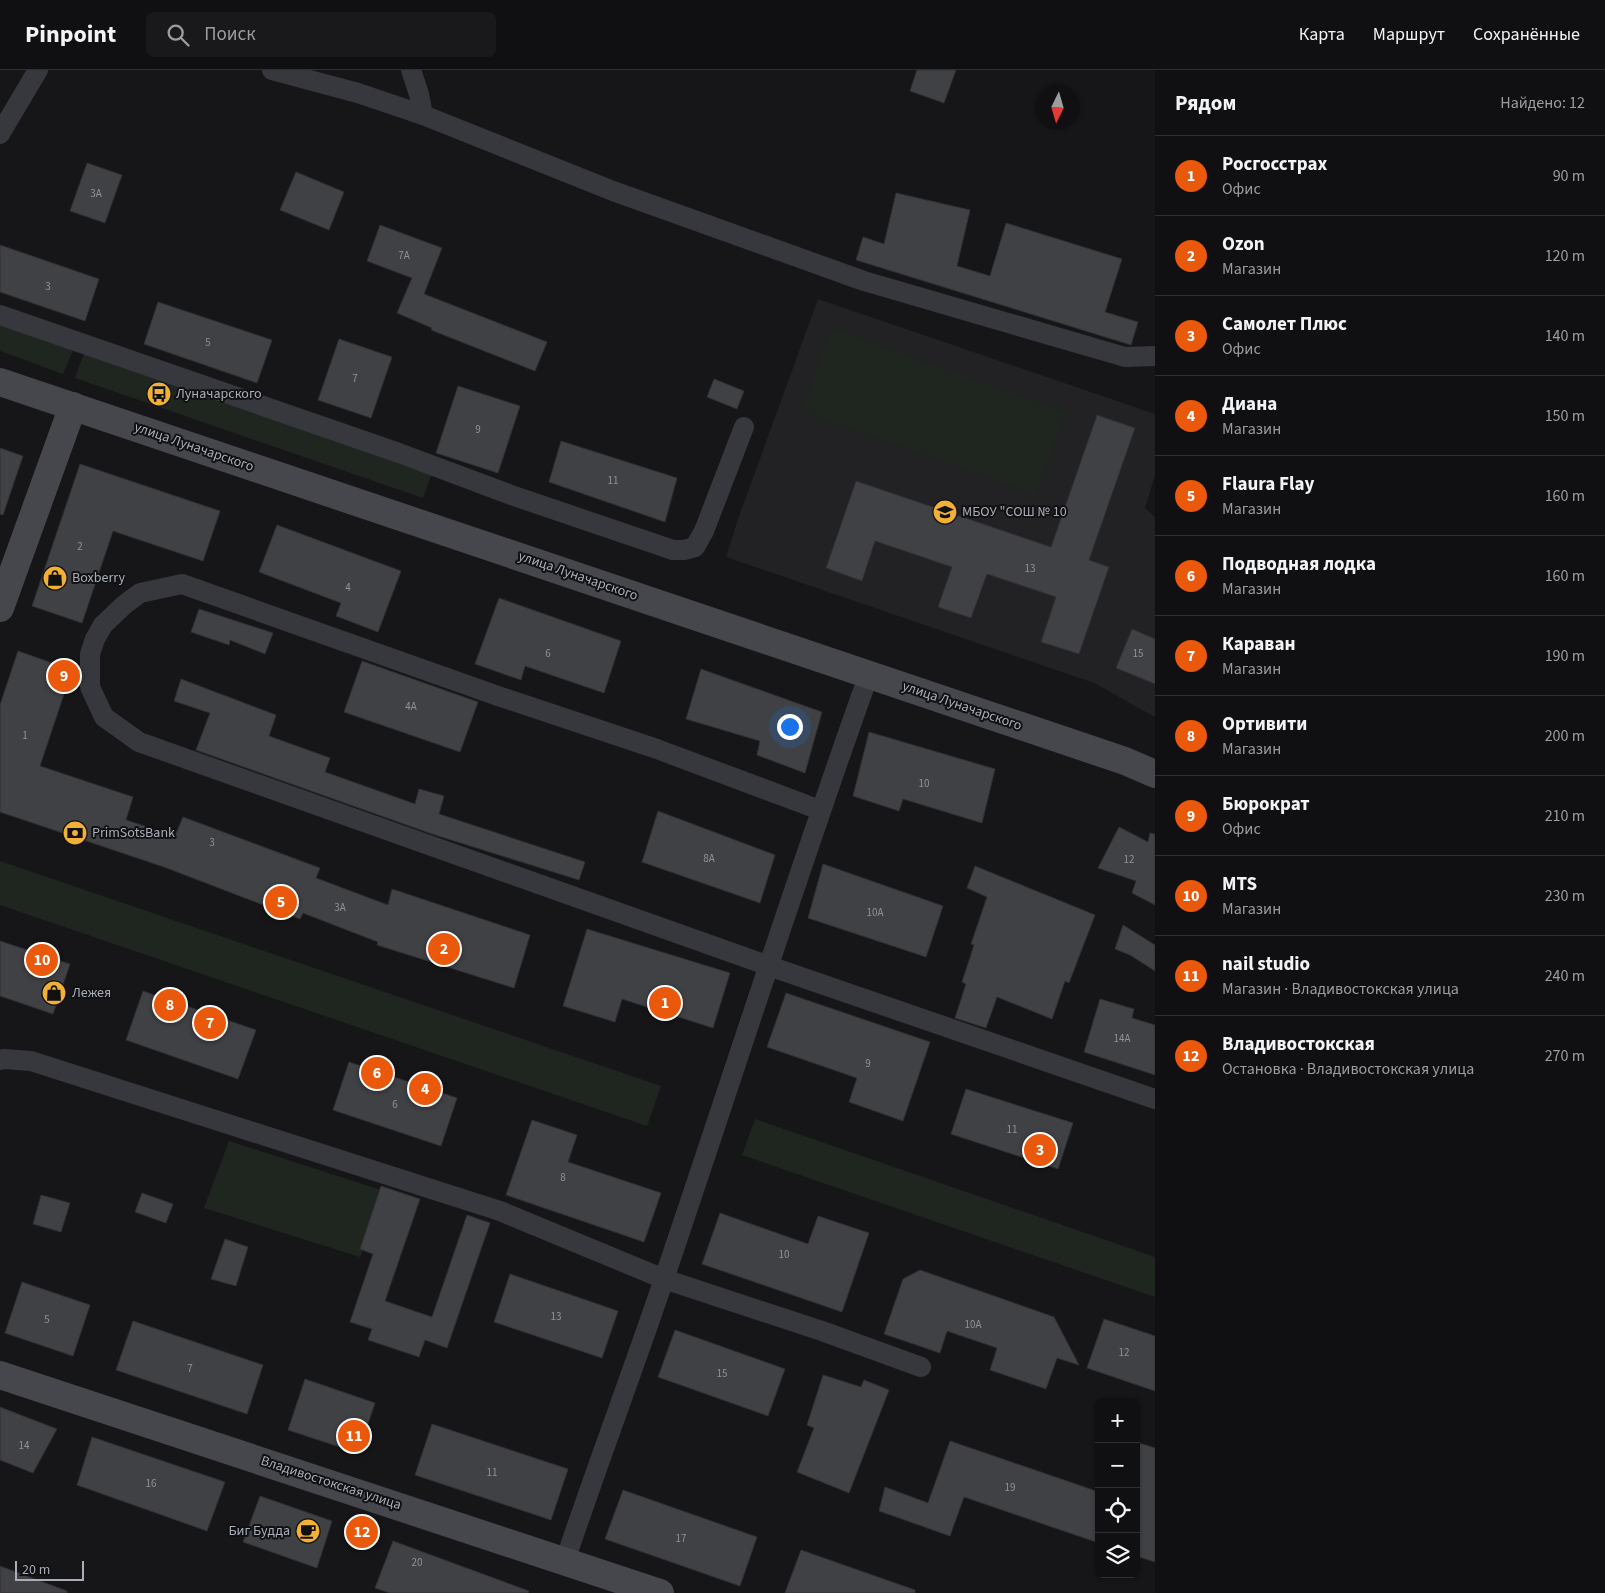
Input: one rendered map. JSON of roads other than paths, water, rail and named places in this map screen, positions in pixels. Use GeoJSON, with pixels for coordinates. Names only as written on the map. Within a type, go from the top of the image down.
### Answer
{"type":"FeatureCollection","features":[{"type":"Feature","properties":{"kind":"main road","name":"улица Луначарского"},"geometry":{"type":"LineString","coordinates":[[0,382],[869,674],[1125,761],[1155,774]]}},
{"type":"Feature","properties":{"kind":"main road"},"geometry":{"type":"LineString","coordinates":[[0,608],[72,406]]}},
{"type":"Feature","properties":{"kind":"main road","name":"Владивостокская улица"},"geometry":{"type":"LineString","coordinates":[[0,1375],[565,1560],[660,1593]]}},
{"type":"Feature","properties":{"kind":"street"},"geometry":{"type":"LineString","coordinates":[[0,134],[38,70]]}},
{"type":"Feature","properties":{"kind":"street"},"geometry":{"type":"LineString","coordinates":[[272,70],[358,93],[423,115],[613,191],[864,281],[1125,356],[1155,356]]}},
{"type":"Feature","properties":{"kind":"street"},"geometry":{"type":"LineString","coordinates":[[411,70],[419,94],[423,115]]}},
{"type":"Feature","properties":{"kind":"street"},"geometry":{"type":"LineString","coordinates":[[0,315],[673,550],[684,550],[695,546],[704,531],[744,427]]}},
{"type":"Feature","properties":{"kind":"street"},"geometry":{"type":"LineString","coordinates":[[820,810],[657,750],[182,584],[140,594],[124,605],[103,625],[95,639],[90,654],[90,687],[104,717],[139,742],[769,966],[1155,1099]]}},
{"type":"Feature","properties":{"kind":"street"},"geometry":{"type":"LineString","coordinates":[[565,1560],[664,1279],[820,810],[869,674]]}},
{"type":"Feature","properties":{"kind":"street"},"geometry":{"type":"LineString","coordinates":[[0,1060],[31,1061],[500,1211],[664,1279],[921,1367]]}},
{"type":"Feature","properties":{"kind":"place","name":"Луначарского"},"geometry":{"type":"Point","coordinates":[159,394]}},
{"type":"Feature","properties":{"kind":"place","name":"МБОУ \"СОШ № 10"},"geometry":{"type":"Point","coordinates":[945,512]}},
{"type":"Feature","properties":{"kind":"place","name":"Boxberry"},"geometry":{"type":"Point","coordinates":[55,578]}},
{"type":"Feature","properties":{"kind":"place","name":"Бюрократ"},"geometry":{"type":"Point","coordinates":[64,676]}},
{"type":"Feature","properties":{"kind":"place","name":"PrimSotsBank"},"geometry":{"type":"Point","coordinates":[75,833]}},
{"type":"Feature","properties":{"kind":"place","name":"Flaura Flay"},"geometry":{"type":"Point","coordinates":[281,902]}},
{"type":"Feature","properties":{"kind":"place","name":"Ozon"},"geometry":{"type":"Point","coordinates":[444,949]}},
{"type":"Feature","properties":{"kind":"place","name":"MTS"},"geometry":{"type":"Point","coordinates":[42,960]}},
{"type":"Feature","properties":{"kind":"place","name":"Лежея"},"geometry":{"type":"Point","coordinates":[54,993]}},
{"type":"Feature","properties":{"kind":"place","name":"Росгосстрах"},"geometry":{"type":"Point","coordinates":[665,1003]}},
{"type":"Feature","properties":{"kind":"place","name":"Ортивити"},"geometry":{"type":"Point","coordinates":[170,1005]}},
{"type":"Feature","properties":{"kind":"place","name":"Караван"},"geometry":{"type":"Point","coordinates":[210,1023]}},
{"type":"Feature","properties":{"kind":"place","name":"Подводная лодка"},"geometry":{"type":"Point","coordinates":[377,1073]}},
{"type":"Feature","properties":{"kind":"place","name":"Диана"},"geometry":{"type":"Point","coordinates":[425,1089]}},
{"type":"Feature","properties":{"kind":"place","name":"Самолет Плюс"},"geometry":{"type":"Point","coordinates":[1040,1150]}},
{"type":"Feature","properties":{"kind":"place","name":"nail studio"},"geometry":{"type":"Point","coordinates":[354,1436]}},
{"type":"Feature","properties":{"kind":"place","name":"Биг Будда"},"geometry":{"type":"Point","coordinates":[308,1531]}},
{"type":"Feature","properties":{"kind":"place","name":"Владивостокская"},"geometry":{"type":"Point","coordinates":[362,1532]}}]}
